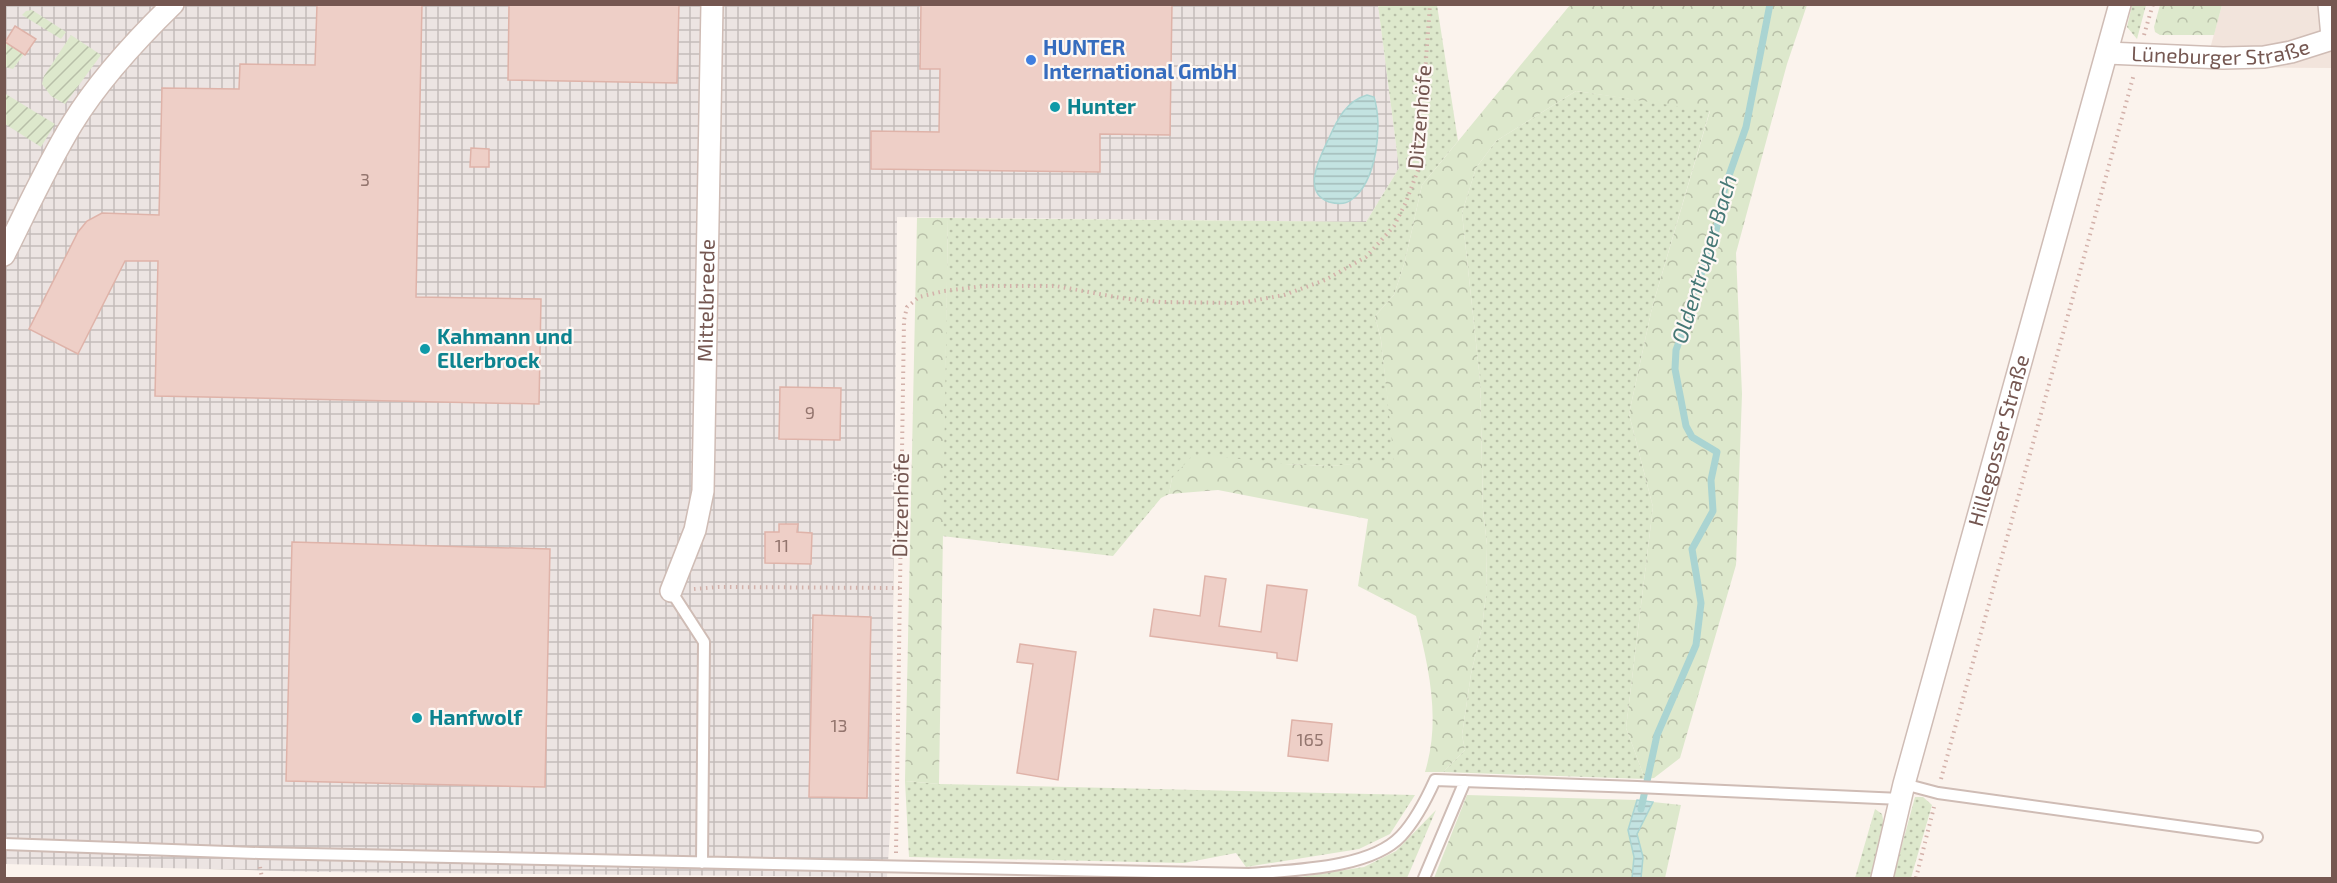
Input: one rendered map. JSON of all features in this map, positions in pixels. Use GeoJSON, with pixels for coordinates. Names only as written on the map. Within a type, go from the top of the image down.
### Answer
{"type":"FeatureCollection","features":[{"type":"Feature","properties":{"kind":"street"},"geometry":{"type":"LineString","coordinates":[[4,255],[50,164],[85,104],[144,32],[173,4]]}},
{"type":"Feature","properties":{"kind":"street","name":"Mittelbreede"},"geometry":{"type":"LineString","coordinates":[[671,591],[699,516],[703,491],[712,4]]}},
{"type":"Feature","properties":{"kind":"street","name":"Hillegosser Straße"},"geometry":{"type":"LineString","coordinates":[[1882,879],[1903,792],[2120,4]]}},
{"type":"Feature","properties":{"kind":"street","name":"Lüneburger Straße"},"geometry":{"type":"LineString","coordinates":[[2107,53],[2264,57],[2291,52],[2332,38],[2329,4]]}},
{"type":"Feature","properties":{"kind":"lane"},"geometry":{"type":"LineString","coordinates":[[671,591],[704,642],[702,863]]}},
{"type":"Feature","properties":{"kind":"lane"},"geometry":{"type":"LineString","coordinates":[[4,843],[259,853],[1230,876],[1302,869],[1362,858],[1382,850],[1400,837],[1416,817],[1435,780],[1655,788],[1938,793],[2257,837]]}},
{"type":"Feature","properties":{"kind":"lane"},"geometry":{"type":"LineString","coordinates":[[1424,879],[1465,781]]}},
{"type":"Feature","properties":{"kind":"path","name":"Ditzenhöfe"},"geometry":{"type":"LineString","coordinates":[[896,868],[904,320],[907,307],[919,297],[984,286],[1056,286],[1151,301],[1241,303],[1284,295],[1325,280],[1366,257],[1394,226],[1418,170],[1430,4]]}},
{"type":"Feature","properties":{"kind":"path"},"geometry":{"type":"LineString","coordinates":[[1916,879],[2153,4]]}},
{"type":"Feature","properties":{"kind":"path"},"geometry":{"type":"LineString","coordinates":[[718,587],[900,588]]}},
{"type":"Feature","properties":{"kind":"shaded area"},"geometry":{"type":"Polygon","coordinates":[[[5,5],[1378,5],[1399,168],[1366,222],[897,217],[891,817],[887,877],[322,872],[5,864],[5,5]],[[1377,106],[1337,120],[1315,176],[1374,160],[1378,137],[1377,106]]]}},
{"type":"Feature","properties":{"kind":"shaded area"},"geometry":{"type":"Polygon","coordinates":[[[2222,5],[2332,5],[2332,68],[2205,67],[2222,5]]]}},
{"type":"Feature","properties":{"kind":"green space"},"geometry":{"type":"Polygon","coordinates":[[[2160,4],[2222,5],[2214,35],[2160,35],[2155,32],[2154,27],[2160,4]]]}},
{"type":"Feature","properties":{"kind":"green space"},"geometry":{"type":"Polygon","coordinates":[[[1378,5],[1437,5],[1458,141],[1422,185],[1405,261],[1394,295],[1375,316],[1381,340],[1395,461],[1330,466],[1285,464],[1172,478],[1169,494],[1161,498],[1113,556],[942,536],[948,218],[1366,222],[1399,168],[1378,5]]]}},
{"type":"Feature","properties":{"kind":"green space"},"geometry":{"type":"Polygon","coordinates":[[[1570,5],[1807,5],[1787,64],[1736,253],[1742,394],[1736,565],[1680,758],[1654,778],[1645,779],[1626,728],[1653,507],[1629,414],[1652,308],[1710,111],[1576,91],[1496,141],[1476,168],[1462,213],[1480,380],[1483,510],[1487,545],[1486,595],[1462,735],[1465,750],[1443,772],[1425,772],[1430,752],[1433,713],[1429,675],[1421,636],[1416,616],[1358,586],[1368,519],[1218,490],[1169,494],[1172,478],[1194,454],[1285,464],[1330,466],[1394,460],[1381,340],[1375,316],[1394,295],[1405,261],[1422,185],[1570,5]]]}},
{"type":"Feature","properties":{"kind":"green space"},"geometry":{"type":"Polygon","coordinates":[[[2132,5],[2146,5],[2137,39],[2127,27],[2132,5]]]}},
{"type":"Feature","properties":{"kind":"green space"},"geometry":{"type":"Polygon","coordinates":[[[32,10],[66,32],[61,39],[22,15],[32,10]]]}},
{"type":"Feature","properties":{"kind":"green space"},"geometry":{"type":"Polygon","coordinates":[[[71,35],[101,55],[65,104],[51,96],[42,84],[44,76],[71,35]]]}},
{"type":"Feature","properties":{"kind":"green space"},"geometry":{"type":"Polygon","coordinates":[[[4,42],[24,54],[13,69],[5,67],[4,42]]]}},
{"type":"Feature","properties":{"kind":"green space"},"geometry":{"type":"Polygon","coordinates":[[[1576,91],[1710,110],[1652,308],[1629,414],[1653,507],[1626,728],[1645,779],[1443,772],[1465,750],[1462,735],[1486,595],[1487,545],[1483,510],[1480,380],[1462,213],[1476,168],[1496,141],[1576,91]]]}},
{"type":"Feature","properties":{"kind":"green space"},"geometry":{"type":"Polygon","coordinates":[[[4,93],[55,124],[41,147],[5,124],[4,93]]]}},
{"type":"Feature","properties":{"kind":"green space"},"geometry":{"type":"Polygon","coordinates":[[[917,218],[948,218],[939,784],[905,781],[917,218]]]}},
{"type":"Feature","properties":{"kind":"green space"},"geometry":{"type":"Polygon","coordinates":[[[905,781],[939,784],[1415,795],[1390,834],[1359,849],[1246,867],[1236,853],[1184,863],[909,857],[905,781]]]}},
{"type":"Feature","properties":{"kind":"green space"},"geometry":{"type":"Polygon","coordinates":[[[1467,795],[1637,800],[1628,830],[1634,857],[1632,878],[1434,878],[1467,795]]]}},
{"type":"Feature","properties":{"kind":"green space"},"geometry":{"type":"Polygon","coordinates":[[[1915,797],[1923,797],[1932,805],[1911,878],[1893,878],[1915,797]]]}},
{"type":"Feature","properties":{"kind":"green space"},"geometry":{"type":"Polygon","coordinates":[[[1653,802],[1681,805],[1665,878],[1641,878],[1643,857],[1637,834],[1653,802]]]}},
{"type":"Feature","properties":{"kind":"green space"},"geometry":{"type":"Polygon","coordinates":[[[1875,809],[1882,814],[1884,825],[1871,878],[1855,878],[1875,809]]]}},
{"type":"Feature","properties":{"kind":"green space"},"geometry":{"type":"Polygon","coordinates":[[[1436,810],[1407,878],[1294,878],[1364,867],[1396,851],[1436,810]]]}},
{"type":"Feature","properties":{"kind":"water"},"geometry":{"type":"Polygon","coordinates":[[[1367,95],[1374,97],[1378,122],[1376,152],[1372,167],[1360,192],[1351,200],[1341,204],[1329,202],[1321,197],[1314,182],[1321,155],[1343,112],[1353,102],[1367,95]]]}},
{"type":"Feature","properties":{"kind":"water"},"geometry":{"type":"Polygon","coordinates":[[[1637,800],[1653,802],[1637,834],[1643,857],[1641,878],[1632,878],[1634,857],[1628,830],[1637,800]]]}},
{"type":"Feature","properties":{"kind":"building"},"geometry":{"type":"Polygon","coordinates":[[[317,4],[422,4],[416,297],[541,299],[539,404],[155,396],[158,261],[125,261],[78,354],[29,329],[78,232],[87,221],[102,213],[159,215],[162,88],[239,89],[240,64],[315,65],[317,4]]]}},
{"type":"Feature","properties":{"kind":"building"},"geometry":{"type":"Polygon","coordinates":[[[509,4],[679,4],[677,83],[508,80],[509,4]]]}},
{"type":"Feature","properties":{"kind":"building","name":"Hunter"},"geometry":{"type":"Polygon","coordinates":[[[921,4],[1172,4],[1170,135],[1100,134],[1100,172],[871,169],[871,131],[939,132],[940,69],[920,69],[921,4]]]}},
{"type":"Feature","properties":{"kind":"building"},"geometry":{"type":"Polygon","coordinates":[[[15,26],[36,39],[25,55],[5,42],[15,26]]]}},
{"type":"Feature","properties":{"kind":"building"},"geometry":{"type":"Polygon","coordinates":[[[471,148],[489,149],[489,167],[470,167],[471,148]]]}},
{"type":"Feature","properties":{"kind":"building"},"geometry":{"type":"Polygon","coordinates":[[[780,387],[841,388],[840,440],[779,439],[780,387]]]}},
{"type":"Feature","properties":{"kind":"building"},"geometry":{"type":"Polygon","coordinates":[[[779,524],[798,524],[797,532],[812,533],[811,564],[765,563],[765,532],[779,532],[779,524]]]}},
{"type":"Feature","properties":{"kind":"building"},"geometry":{"type":"Polygon","coordinates":[[[292,542],[550,549],[545,787],[286,781],[292,542]]]}},
{"type":"Feature","properties":{"kind":"building"},"geometry":{"type":"Polygon","coordinates":[[[1205,576],[1226,579],[1219,626],[1261,632],[1267,585],[1307,590],[1297,661],[1277,658],[1277,653],[1150,636],[1154,609],[1200,616],[1205,576]]]}},
{"type":"Feature","properties":{"kind":"building"},"geometry":{"type":"Polygon","coordinates":[[[813,615],[871,617],[867,798],[809,797],[813,615]]]}},
{"type":"Feature","properties":{"kind":"building"},"geometry":{"type":"Polygon","coordinates":[[[1020,644],[1076,652],[1058,780],[1017,773],[1033,664],[1017,662],[1020,644]]]}},
{"type":"Feature","properties":{"kind":"building"},"geometry":{"type":"Polygon","coordinates":[[[1292,720],[1332,724],[1328,761],[1288,756],[1292,720]]]}},
{"type":"Feature","properties":{"kind":"waterway","name":"Oldentruper Bach"},"geometry":{"type":"LineString","coordinates":[[1641,809],[1657,735],[1696,645],[1701,603],[1692,549],[1713,511],[1711,480],[1717,452],[1692,437],[1686,426],[1675,369],[1676,350],[1689,316],[1694,292],[1713,245],[1725,187],[1746,127],[1770,4]]}},
{"type":"Feature","properties":{"kind":"place","name":"HUNTER International GmbH"},"geometry":{"type":"Point","coordinates":[1031,60]}},
{"type":"Feature","properties":{"kind":"place","name":"Hunter"},"geometry":{"type":"Point","coordinates":[1055,107]}},
{"type":"Feature","properties":{"kind":"place","name":"Kahmann und Ellerbrock"},"geometry":{"type":"Point","coordinates":[425,349]}},
{"type":"Feature","properties":{"kind":"place","name":"Hanfwolf"},"geometry":{"type":"Point","coordinates":[417,718]}}]}
